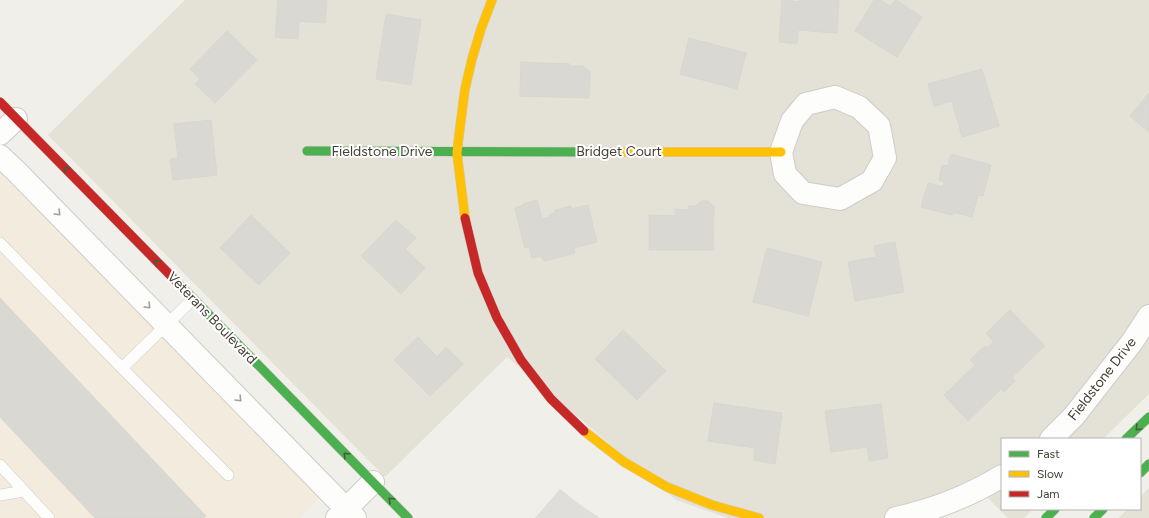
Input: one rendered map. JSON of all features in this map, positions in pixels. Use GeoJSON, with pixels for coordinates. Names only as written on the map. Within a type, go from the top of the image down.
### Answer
{"type":"FeatureCollection","features":[{"type":"Feature","properties":{"kind":"street"},"geometry":{"type":"LineString","coordinates":[[492,0],[481,26],[471,59],[463,95],[457,151],[463,208],[478,272],[485,292],[503,330],[516,353],[541,388],[574,423],[606,450],[636,471],[678,493],[718,508],[760,518]]}},
{"type":"Feature","properties":{"kind":"street"},"geometry":{"type":"LineString","coordinates":[[835,97],[859,107],[880,126],[884,158],[872,181],[840,199],[803,192],[785,174],[781,152],[792,121],[806,104],[835,97]]}},
{"type":"Feature","properties":{"kind":"street","name":"Veterans Boulevard"},"geometry":{"type":"LineString","coordinates":[[0,102],[408,518]]}},
{"type":"Feature","properties":{"kind":"street"},"geometry":{"type":"LineString","coordinates":[[0,134],[16,118]]}},
{"type":"Feature","properties":{"kind":"street","name":"Fieldstone Drive"},"geometry":{"type":"LineString","coordinates":[[307,151],[457,151]]}},
{"type":"Feature","properties":{"kind":"street","name":"Bridget Court"},"geometry":{"type":"LineString","coordinates":[[457,151],[781,152]]}},
{"type":"Feature","properties":{"kind":"street"},"geometry":{"type":"LineString","coordinates":[[0,156],[167,325],[346,515],[373,482]]}},
{"type":"Feature","properties":{"kind":"street","name":"Fieldstone Drive"},"geometry":{"type":"LineString","coordinates":[[1052,438],[1074,416],[1132,342],[1149,316]]}},
{"type":"Feature","properties":{"kind":"street"},"geometry":{"type":"LineString","coordinates":[[1127,438],[1149,417]]}},
{"type":"Feature","properties":{"kind":"street"},"geometry":{"type":"LineString","coordinates":[[1141,472],[1149,464]]}},
{"type":"Feature","properties":{"kind":"street"},"geometry":{"type":"LineString","coordinates":[[896,518],[913,515],[948,503],[980,489],[1001,477]]}},
{"type":"Feature","properties":{"kind":"street"},"geometry":{"type":"LineString","coordinates":[[1046,518],[1054,510]]}},
{"type":"Feature","properties":{"kind":"street"},"geometry":{"type":"LineString","coordinates":[[1094,518],[1102,510]]}},
{"type":"Feature","properties":{"kind":"lane"},"geometry":{"type":"LineString","coordinates":[[0,243],[228,475]]}},
{"type":"Feature","properties":{"kind":"lane"},"geometry":{"type":"LineString","coordinates":[[122,368],[193,299]]}},
{"type":"Feature","properties":{"kind":"lane"},"geometry":{"type":"LineString","coordinates":[[0,465],[49,518]]}},
{"type":"Feature","properties":{"kind":"lane"},"geometry":{"type":"LineString","coordinates":[[0,495],[24,491]]}},
{"type":"Feature","properties":{"kind":"shaded area"},"geometry":{"type":"Polygon","coordinates":[[[185,0],[1149,0],[1149,394],[1104,438],[1001,438],[1001,510],[1032,510],[1024,518],[1008,518],[985,495],[924,518],[728,518],[676,500],[507,357],[385,477],[48,135],[185,0]]]}},
{"type":"Feature","properties":{"kind":"shaded area"},"geometry":{"type":"Polygon","coordinates":[[[0,168],[319,499],[300,518],[0,518],[0,168]]]}},
{"type":"Feature","properties":{"kind":"shaded area"},"geometry":{"type":"Polygon","coordinates":[[[1149,488],[1149,518],[1118,518],[1127,510],[1141,510],[1141,496],[1149,488]]]}},
{"type":"Feature","properties":{"kind":"shaded area"},"geometry":{"type":"Polygon","coordinates":[[[560,489],[579,504],[600,518],[535,518],[560,489]]]}},
{"type":"Feature","properties":{"kind":"building"},"geometry":{"type":"Polygon","coordinates":[[[278,0],[327,0],[325,23],[299,21],[298,39],[275,37],[278,0]]]}},
{"type":"Feature","properties":{"kind":"building"},"geometry":{"type":"Polygon","coordinates":[[[782,0],[799,2],[799,0],[839,0],[837,33],[798,30],[797,44],[779,42],[782,0]]]}},
{"type":"Feature","properties":{"kind":"building"},"geometry":{"type":"Polygon","coordinates":[[[874,0],[880,0],[890,6],[896,0],[922,17],[897,57],[855,31],[874,0]]]}},
{"type":"Feature","properties":{"kind":"building"},"geometry":{"type":"Polygon","coordinates":[[[386,14],[421,20],[411,85],[376,79],[386,14]]]}},
{"type":"Feature","properties":{"kind":"building"},"geometry":{"type":"Polygon","coordinates":[[[227,31],[257,60],[215,103],[195,84],[200,79],[190,69],[227,31]]]}},
{"type":"Feature","properties":{"kind":"building"},"geometry":{"type":"Polygon","coordinates":[[[689,38],[746,53],[737,89],[680,74],[689,38]]]}},
{"type":"Feature","properties":{"kind":"building"},"geometry":{"type":"Polygon","coordinates":[[[521,62],[570,64],[570,66],[582,66],[590,71],[589,98],[520,96],[521,62]]]}},
{"type":"Feature","properties":{"kind":"building"},"geometry":{"type":"Polygon","coordinates":[[[982,69],[999,126],[962,137],[952,101],[934,106],[928,84],[982,69]]]}},
{"type":"Feature","properties":{"kind":"building"},"geometry":{"type":"Polygon","coordinates":[[[1149,93],[1149,132],[1130,116],[1149,93]]]}},
{"type":"Feature","properties":{"kind":"building"},"geometry":{"type":"Polygon","coordinates":[[[211,120],[217,175],[173,180],[170,159],[178,158],[174,124],[211,120]]]}},
{"type":"Feature","properties":{"kind":"building"},"geometry":{"type":"Polygon","coordinates":[[[951,154],[991,165],[983,196],[978,195],[972,217],[953,212],[953,215],[921,207],[928,183],[943,187],[944,182],[939,180],[942,165],[948,166],[951,154]]]}},
{"type":"Feature","properties":{"kind":"building"},"geometry":{"type":"Polygon","coordinates":[[[537,200],[542,219],[550,217],[549,215],[555,213],[555,210],[571,206],[571,209],[588,205],[597,242],[574,248],[575,253],[545,261],[541,258],[541,256],[532,258],[529,247],[525,248],[515,208],[537,200]]]}},
{"type":"Feature","properties":{"kind":"building"},"geometry":{"type":"Polygon","coordinates":[[[701,201],[708,201],[714,207],[713,250],[649,250],[649,215],[675,216],[675,209],[688,210],[688,206],[696,206],[701,201]]]}},
{"type":"Feature","properties":{"kind":"building"},"geometry":{"type":"Polygon","coordinates":[[[251,215],[290,253],[259,285],[220,248],[251,215]]]}},
{"type":"Feature","properties":{"kind":"building"},"geometry":{"type":"Polygon","coordinates":[[[396,220],[416,238],[405,249],[425,268],[401,294],[361,256],[396,220]]]}},
{"type":"Feature","properties":{"kind":"building"},"geometry":{"type":"Polygon","coordinates":[[[895,242],[904,292],[855,301],[848,262],[876,257],[874,246],[895,242]]]}},
{"type":"Feature","properties":{"kind":"building"},"geometry":{"type":"Polygon","coordinates":[[[767,248],[822,262],[808,316],[753,302],[767,248]]]}},
{"type":"Feature","properties":{"kind":"building"},"geometry":{"type":"Polygon","coordinates":[[[0,298],[206,516],[203,518],[95,518],[0,417],[0,298]]]}},
{"type":"Feature","properties":{"kind":"building"},"geometry":{"type":"Polygon","coordinates":[[[1010,310],[1045,346],[1012,377],[1015,381],[1004,392],[1001,389],[968,421],[944,395],[975,365],[970,360],[985,346],[987,348],[994,342],[986,333],[1010,310]]]}},
{"type":"Feature","properties":{"kind":"building"},"geometry":{"type":"Polygon","coordinates":[[[623,330],[666,371],[637,400],[595,359],[623,330]]]}},
{"type":"Feature","properties":{"kind":"building"},"geometry":{"type":"Polygon","coordinates":[[[418,337],[437,357],[446,347],[463,364],[430,396],[394,360],[418,337]]]}},
{"type":"Feature","properties":{"kind":"building"},"geometry":{"type":"Polygon","coordinates":[[[714,403],[782,413],[775,464],[754,460],[755,448],[708,441],[714,403]]]}},
{"type":"Feature","properties":{"kind":"building"},"geometry":{"type":"Polygon","coordinates":[[[881,404],[888,458],[869,461],[867,447],[831,452],[825,411],[881,404]]]}},
{"type":"Feature","properties":{"kind":"traffic: fast"},"geometry":{"type":"LineString","coordinates":[[307,151],[614,152]]}},
{"type":"Feature","properties":{"kind":"traffic: fast"},"geometry":{"type":"LineString","coordinates":[[177,282],[408,518]]}},
{"type":"Feature","properties":{"kind":"traffic: fast"},"geometry":{"type":"LineString","coordinates":[[1127,438],[1149,417]]}},
{"type":"Feature","properties":{"kind":"traffic: fast"},"geometry":{"type":"LineString","coordinates":[[1141,472],[1149,464]]}},
{"type":"Feature","properties":{"kind":"traffic: fast"},"geometry":{"type":"LineString","coordinates":[[1046,518],[1054,510]]}},
{"type":"Feature","properties":{"kind":"traffic: fast"},"geometry":{"type":"LineString","coordinates":[[1094,518],[1102,510]]}},
{"type":"Feature","properties":{"kind":"traffic: slow"},"geometry":{"type":"LineString","coordinates":[[465,218],[457,153],[459,135],[465,89],[472,59],[492,0]]}},
{"type":"Feature","properties":{"kind":"traffic: slow"},"geometry":{"type":"LineString","coordinates":[[614,152],[781,152]]}},
{"type":"Feature","properties":{"kind":"traffic: slow"},"geometry":{"type":"LineString","coordinates":[[584,431],[624,462],[667,487],[712,505],[759,518]]}},
{"type":"Feature","properties":{"kind":"traffic: jam"},"geometry":{"type":"LineString","coordinates":[[0,102],[177,282]]}},
{"type":"Feature","properties":{"kind":"traffic: jam"},"geometry":{"type":"LineString","coordinates":[[465,218],[478,273],[497,318],[521,360],[551,399],[584,431]]}}]}
